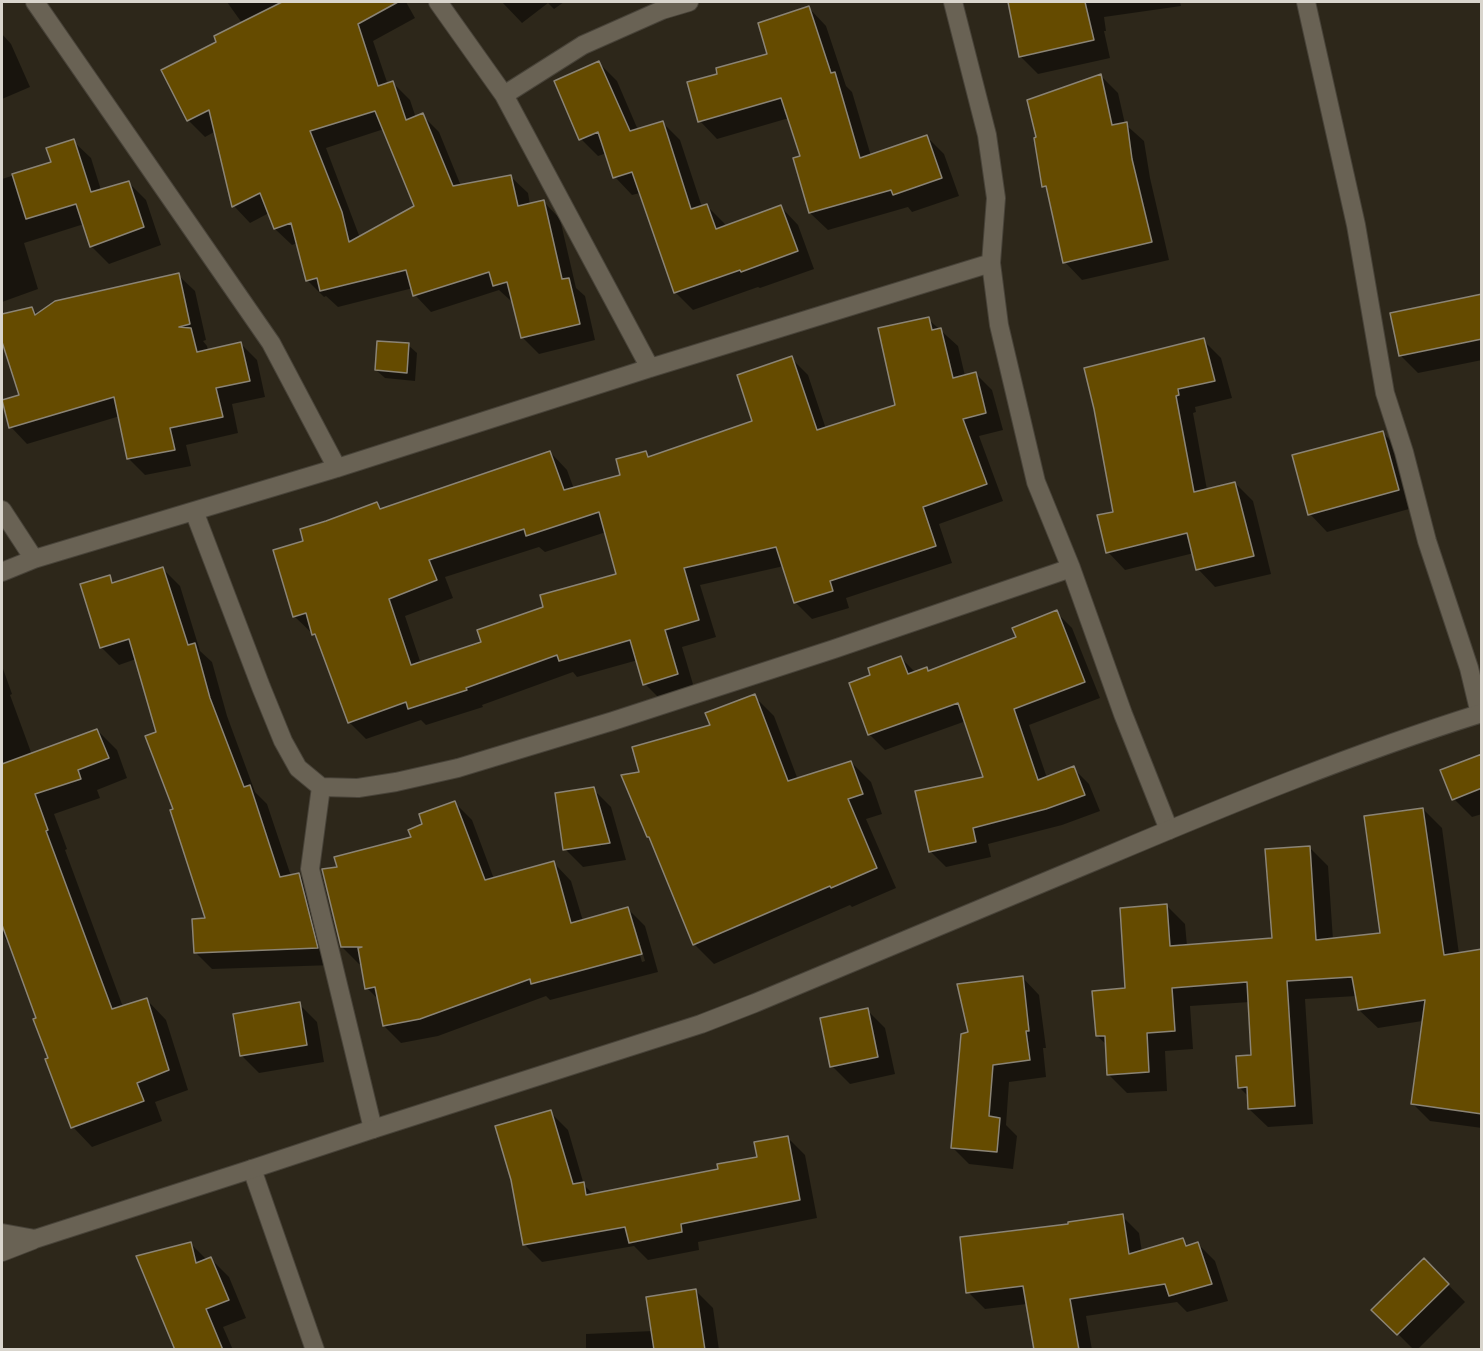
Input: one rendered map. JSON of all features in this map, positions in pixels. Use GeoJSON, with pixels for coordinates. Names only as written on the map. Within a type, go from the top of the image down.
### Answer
{"type":"FeatureCollection","features":[{"type":"Feature","properties":{"kind":"street"},"geometry":{"type":"LineString","coordinates":[[35,2],[272,344],[337,468]]}},
{"type":"Feature","properties":{"kind":"street"},"geometry":{"type":"LineString","coordinates":[[438,2],[504,96],[650,368]]}},
{"type":"Feature","properties":{"kind":"street"},"geometry":{"type":"LineString","coordinates":[[504,96],[583,45],[662,10],[689,2]]}},
{"type":"Feature","properties":{"kind":"street"},"geometry":{"type":"LineString","coordinates":[[953,2],[987,135],[996,198],[991,263],[999,325],[1036,482],[1071,568],[1123,714],[1169,830]]}},
{"type":"Feature","properties":{"kind":"street"},"geometry":{"type":"LineString","coordinates":[[2,1252],[35,1239],[374,1128],[701,1024],[1169,830],[1409,737],[1481,713],[1469,668],[1427,541],[1404,452],[1385,393],[1356,225],[1306,2]]}},
{"type":"Feature","properties":{"kind":"street"},"geometry":{"type":"LineString","coordinates":[[2,572],[34,559],[337,468],[650,368],[991,263]]}},
{"type":"Feature","properties":{"kind":"street"},"geometry":{"type":"LineString","coordinates":[[2,510],[34,559]]}},
{"type":"Feature","properties":{"kind":"street"},"geometry":{"type":"LineString","coordinates":[[194,511],[282,741],[298,768],[321,787],[358,788],[458,768],[657,707],[1071,568]]}},
{"type":"Feature","properties":{"kind":"street"},"geometry":{"type":"LineString","coordinates":[[321,787],[309,869],[374,1128]]}},
{"type":"Feature","properties":{"kind":"street"},"geometry":{"type":"LineString","coordinates":[[252,1169],[315,1350]]}},
{"type":"Feature","properties":{"kind":"street"},"geometry":{"type":"LineString","coordinates":[[2,1233],[35,1239]]}},
{"type":"Feature","properties":{"kind":"building"},"geometry":{"type":"Polygon","coordinates":[[[282,2],[398,2],[358,24],[378,86],[393,81],[406,120],[423,113],[453,186],[511,175],[518,206],[544,200],[562,279],[569,278],[580,324],[521,338],[507,282],[493,286],[489,272],[413,296],[406,270],[320,291],[317,278],[306,281],[291,223],[274,229],[260,193],[232,207],[209,110],[187,121],[161,70],[216,42],[214,36],[282,2]],[[375,111],[310,131],[342,212],[349,242],[414,206],[375,111]]]}},
{"type":"Feature","properties":{"kind":"building"},"geometry":{"type":"Polygon","coordinates":[[[1008,2],[1085,2],[1094,40],[1019,57],[1008,2]]]}},
{"type":"Feature","properties":{"kind":"building"},"geometry":{"type":"Polygon","coordinates":[[[809,6],[831,73],[835,72],[860,158],[927,135],[942,178],[893,195],[891,190],[809,213],[793,158],[800,156],[781,98],[698,122],[687,82],[717,74],[716,68],[767,54],[758,23],[809,6]]]}},
{"type":"Feature","properties":{"kind":"building"},"geometry":{"type":"Polygon","coordinates":[[[599,61],[630,131],[663,121],[691,209],[707,204],[716,229],[781,205],[798,251],[674,293],[632,172],[613,178],[598,132],[579,140],[554,81],[599,61]]]}},
{"type":"Feature","properties":{"kind":"building"},"geometry":{"type":"Polygon","coordinates":[[[1101,74],[1112,125],[1127,122],[1132,159],[1152,242],[1063,263],[1046,186],[1042,187],[1034,138],[1036,137],[1027,100],[1101,74]]]}},
{"type":"Feature","properties":{"kind":"building"},"geometry":{"type":"Polygon","coordinates":[[[74,139],[91,192],[129,181],[144,227],[90,247],[76,204],[26,219],[12,174],[51,162],[46,148],[74,139]]]}},
{"type":"Feature","properties":{"kind":"building"},"geometry":{"type":"Polygon","coordinates":[[[179,273],[190,324],[179,327],[191,328],[197,352],[241,342],[250,381],[216,388],[223,417],[170,428],[175,450],[127,459],[114,397],[9,428],[2,400],[19,395],[2,342],[2,314],[32,307],[35,315],[55,301],[179,273]]]}},
{"type":"Feature","properties":{"kind":"building"},"geometry":{"type":"Polygon","coordinates":[[[1482,294],[1482,339],[1399,356],[1390,313],[1482,294]]]}},
{"type":"Feature","properties":{"kind":"building"},"geometry":{"type":"Polygon","coordinates":[[[929,317],[932,330],[941,328],[953,378],[976,372],[986,413],[963,419],[987,484],[923,507],[936,546],[830,581],[833,591],[794,603],[776,547],[684,568],[699,620],[665,630],[678,674],[643,685],[630,640],[559,661],[557,655],[466,688],[467,690],[408,709],[406,702],[348,723],[315,634],[312,635],[306,613],[293,617],[273,550],[303,541],[300,529],[377,502],[380,509],[550,451],[564,490],[620,475],[616,459],[646,451],[648,457],[752,421],[737,375],[792,356],[817,430],[895,405],[878,328],[929,317]],[[599,512],[526,536],[524,529],[429,560],[437,580],[389,599],[411,665],[481,642],[477,630],[543,607],[540,595],[616,574],[599,512]]]}},
{"type":"Feature","properties":{"kind":"building"},"geometry":{"type":"Polygon","coordinates":[[[1204,338],[1215,381],[1178,389],[1179,395],[1176,396],[1194,492],[1235,482],[1254,556],[1196,570],[1187,533],[1106,553],[1097,515],[1113,512],[1084,368],[1204,338]]]}},
{"type":"Feature","properties":{"kind":"building"},"geometry":{"type":"Polygon","coordinates":[[[377,341],[409,343],[407,373],[375,370],[377,341]]]}},
{"type":"Feature","properties":{"kind":"building"},"geometry":{"type":"Polygon","coordinates":[[[1383,431],[1399,490],[1308,515],[1292,455],[1383,431]]]}},
{"type":"Feature","properties":{"kind":"building"},"geometry":{"type":"Polygon","coordinates":[[[163,567],[188,645],[195,643],[210,698],[244,787],[250,785],[280,877],[299,873],[318,948],[194,953],[192,919],[205,918],[170,810],[173,809],[145,736],[156,732],[129,639],[100,648],[80,584],[110,575],[112,583],[163,567]]]}},
{"type":"Feature","properties":{"kind":"building"},"geometry":{"type":"Polygon","coordinates":[[[1057,610],[1085,682],[1014,709],[1038,780],[1074,766],[1085,795],[1046,809],[973,828],[976,842],[929,852],[915,791],[983,777],[958,703],[868,735],[849,683],[870,675],[868,668],[901,656],[908,674],[927,667],[928,671],[1016,637],[1012,628],[1057,610]]]}},
{"type":"Feature","properties":{"kind":"building"},"geometry":{"type":"Polygon","coordinates":[[[755,694],[788,781],[851,761],[863,794],[848,799],[877,868],[693,945],[621,775],[639,772],[632,747],[710,725],[705,713],[755,694]]]}},
{"type":"Feature","properties":{"kind":"building"},"geometry":{"type":"Polygon","coordinates":[[[97,729],[109,758],[78,770],[81,779],[35,794],[48,830],[46,831],[112,1009],[147,998],[169,1070],[137,1083],[144,1101],[71,1128],[45,1059],[48,1058],[33,1019],[36,1018],[2,925],[2,764],[97,729]]]}},
{"type":"Feature","properties":{"kind":"building"},"geometry":{"type":"Polygon","coordinates":[[[1482,754],[1482,788],[1452,800],[1440,770],[1482,754]]]}},
{"type":"Feature","properties":{"kind":"building"},"geometry":{"type":"Polygon","coordinates":[[[594,787],[610,843],[563,850],[555,793],[594,787]]]}},
{"type":"Feature","properties":{"kind":"building"},"geometry":{"type":"Polygon","coordinates":[[[455,801],[485,880],[554,861],[571,923],[628,907],[642,954],[531,984],[530,979],[420,1019],[383,1026],[375,987],[365,989],[358,948],[362,947],[341,947],[322,869],[337,867],[334,857],[411,837],[408,830],[422,824],[419,814],[455,801]]]}},
{"type":"Feature","properties":{"kind":"building"},"geometry":{"type":"Polygon","coordinates":[[[1423,808],[1444,955],[1482,949],[1482,1114],[1411,1104],[1425,1000],[1358,1010],[1352,977],[1287,981],[1295,1106],[1248,1109],[1247,1087],[1238,1088],[1236,1056],[1251,1055],[1247,982],[1172,988],[1175,1031],[1147,1033],[1149,1072],[1107,1075],[1105,1036],[1096,1036],[1092,991],[1125,988],[1120,908],[1167,904],[1170,946],[1272,938],[1265,849],[1310,846],[1316,940],[1380,933],[1364,816],[1423,808]]]}},
{"type":"Feature","properties":{"kind":"building"},"geometry":{"type":"Polygon","coordinates":[[[1023,976],[1030,1060],[993,1065],[989,1116],[1000,1118],[997,1152],[951,1148],[961,1034],[968,1032],[957,984],[1023,976]]]}},
{"type":"Feature","properties":{"kind":"building"},"geometry":{"type":"Polygon","coordinates":[[[300,1002],[307,1045],[240,1056],[233,1014],[300,1002]]]}},
{"type":"Feature","properties":{"kind":"building"},"geometry":{"type":"Polygon","coordinates":[[[868,1008],[878,1057],[830,1067],[820,1018],[868,1008]]]}},
{"type":"Feature","properties":{"kind":"building"},"geometry":{"type":"Polygon","coordinates":[[[551,1110],[573,1184],[584,1182],[586,1195],[718,1169],[717,1164],[757,1157],[754,1142],[788,1136],[800,1200],[681,1224],[682,1232],[629,1243],[625,1227],[523,1245],[511,1180],[495,1126],[551,1110]]]}},
{"type":"Feature","properties":{"kind":"building"},"geometry":{"type":"Polygon","coordinates":[[[1123,1214],[1129,1254],[1183,1238],[1186,1246],[1198,1242],[1212,1284],[1169,1296],[1165,1284],[1070,1299],[1079,1350],[1034,1350],[1023,1286],[966,1293],[960,1237],[1068,1224],[1068,1222],[1123,1214]]]}},
{"type":"Feature","properties":{"kind":"building"},"geometry":{"type":"Polygon","coordinates":[[[191,1242],[196,1263],[211,1257],[229,1300],[206,1309],[223,1350],[175,1350],[136,1256],[191,1242]]]}},
{"type":"Feature","properties":{"kind":"building"},"geometry":{"type":"Polygon","coordinates":[[[1424,1258],[1449,1284],[1397,1335],[1371,1310],[1424,1258]]]}},
{"type":"Feature","properties":{"kind":"building"},"geometry":{"type":"Polygon","coordinates":[[[696,1289],[705,1350],[654,1350],[646,1297],[696,1289]]]}}]}
